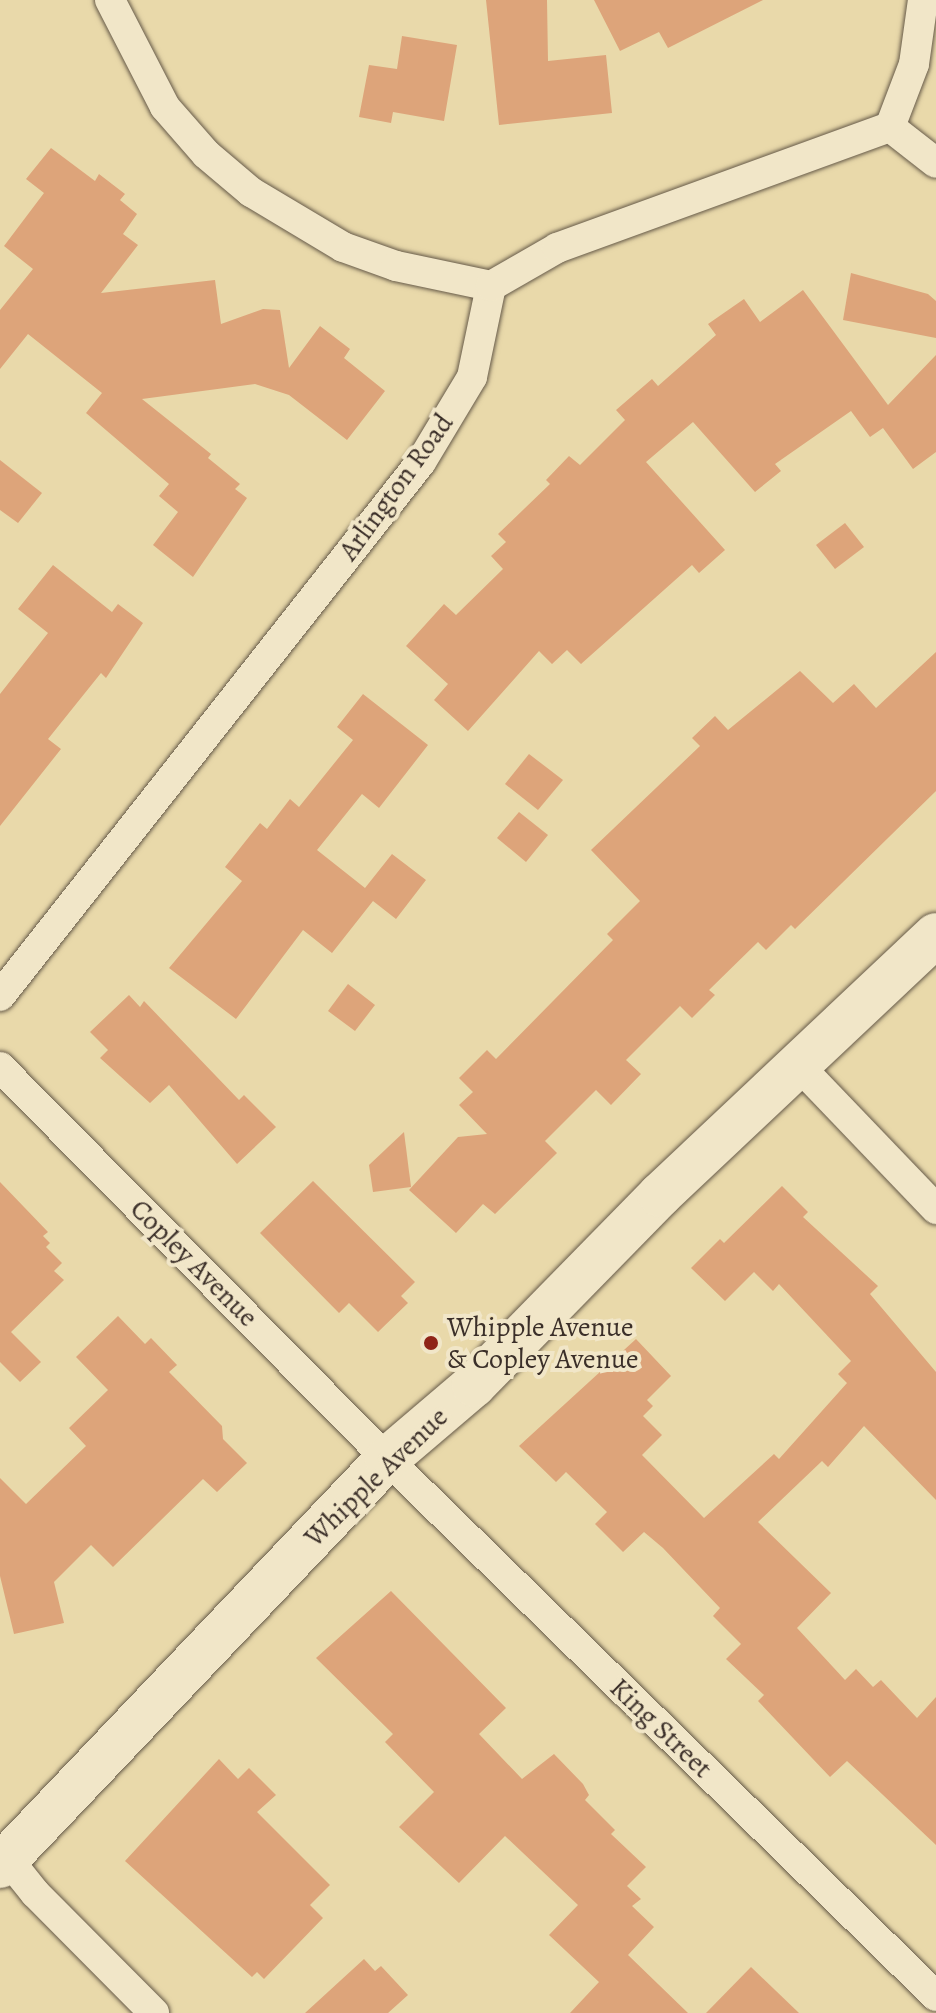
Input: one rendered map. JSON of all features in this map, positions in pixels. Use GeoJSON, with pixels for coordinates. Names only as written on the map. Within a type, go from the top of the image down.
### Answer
{"type":"FeatureCollection","features":[{"type":"Feature","properties":{"kind":"main road","name":"Whipple Avenue"},"geometry":{"type":"LineString","coordinates":[[4,1862],[387,1459],[474,1385],[660,1195],[800,1067],[936,935]]}},
{"type":"Feature","properties":{"kind":"street"},"geometry":{"type":"LineString","coordinates":[[110,0],[165,107],[251,192],[343,247],[396,266],[491,286],[557,248],[890,127],[914,64],[923,0]]}},
{"type":"Feature","properties":{"kind":"street"},"geometry":{"type":"LineString","coordinates":[[890,127],[936,163]]}},
{"type":"Feature","properties":{"kind":"street","name":"Arlington Road"},"geometry":{"type":"LineString","coordinates":[[0,996],[421,462],[472,377],[491,286]]}},
{"type":"Feature","properties":{"kind":"street","name":"Copley Avenue"},"geometry":{"type":"LineString","coordinates":[[0,1067],[387,1459]]}},
{"type":"Feature","properties":{"kind":"street"},"geometry":{"type":"LineString","coordinates":[[800,1067],[936,1209]]}},
{"type":"Feature","properties":{"kind":"street","name":"King Street"},"geometry":{"type":"LineString","coordinates":[[387,1459],[936,1996]]}},
{"type":"Feature","properties":{"kind":"street"},"geometry":{"type":"LineString","coordinates":[[4,1862],[154,2013]]}},
{"type":"Feature","properties":{"kind":"building"},"geometry":{"type":"Polygon","coordinates":[[[486,0],[547,0],[548,61],[606,55],[612,113],[499,125],[486,0]]]}},
{"type":"Feature","properties":{"kind":"building"},"geometry":{"type":"Polygon","coordinates":[[[594,0],[763,0],[668,48],[659,32],[620,51],[594,0]]]}},
{"type":"Feature","properties":{"kind":"building"},"geometry":{"type":"Polygon","coordinates":[[[402,36],[457,45],[444,121],[393,112],[391,123],[359,117],[369,65],[397,69],[402,36]]]}},
{"type":"Feature","properties":{"kind":"building"},"geometry":{"type":"Polygon","coordinates":[[[51,148],[95,181],[99,174],[125,194],[120,200],[137,214],[123,234],[138,245],[101,293],[215,280],[221,324],[263,309],[280,310],[289,368],[320,326],[350,349],[344,358],[385,391],[347,440],[289,395],[255,384],[142,399],[211,454],[208,458],[240,484],[235,489],[247,498],[193,577],[153,545],[178,512],[159,496],[169,484],[86,413],[102,393],[28,334],[0,369],[0,310],[33,269],[4,246],[44,193],[26,179],[51,148]]]}},
{"type":"Feature","properties":{"kind":"building"},"geometry":{"type":"Polygon","coordinates":[[[851,273],[928,294],[936,301],[936,338],[843,320],[851,273]]]}},
{"type":"Feature","properties":{"kind":"building"},"geometry":{"type":"Polygon","coordinates":[[[803,290],[888,405],[936,355],[936,452],[913,469],[883,428],[870,437],[851,411],[775,464],[781,471],[755,492],[693,422],[646,462],[725,550],[699,573],[692,565],[581,664],[567,650],[552,664],[539,651],[468,731],[434,700],[448,684],[406,646],[444,604],[456,615],[503,569],[491,556],[506,542],[498,534],[550,484],[546,480],[569,456],[580,465],[625,420],[616,410],[652,379],[658,386],[716,335],[708,324],[744,299],[760,322],[803,290]]]}},
{"type":"Feature","properties":{"kind":"building"},"geometry":{"type":"Polygon","coordinates":[[[0,460],[42,493],[18,523],[0,510],[0,460]]]}},
{"type":"Feature","properties":{"kind":"building"},"geometry":{"type":"Polygon","coordinates":[[[845,523],[864,547],[835,569],[816,545],[845,523]]]}},
{"type":"Feature","properties":{"kind":"building"},"geometry":{"type":"Polygon","coordinates":[[[53,565],[112,612],[118,604],[143,623],[106,678],[101,673],[48,739],[61,749],[0,826],[0,694],[48,633],[18,609],[53,565]]]}},
{"type":"Feature","properties":{"kind":"building"},"geometry":{"type":"Polygon","coordinates":[[[936,652],[936,791],[795,929],[791,925],[766,950],[758,942],[709,990],[715,995],[692,1018],[680,1006],[626,1060],[641,1074],[611,1105],[596,1090],[545,1141],[557,1153],[495,1214],[483,1204],[456,1233],[409,1190],[458,1137],[487,1134],[459,1105],[473,1092],[459,1078],[487,1050],[496,1059],[613,940],[607,934],[640,901],[591,850],[700,746],[692,738],[715,716],[728,730],[800,671],[833,703],[854,684],[876,708],[936,652]]]}},
{"type":"Feature","properties":{"kind":"building"},"geometry":{"type":"Polygon","coordinates":[[[363,694],[428,745],[379,808],[362,794],[317,850],[365,888],[392,854],[426,880],[396,919],[373,901],[332,953],[303,930],[236,1019],[169,968],[242,881],[225,867],[260,823],[267,829],[290,799],[299,807],[353,740],[337,727],[363,694]]]}},
{"type":"Feature","properties":{"kind":"building"},"geometry":{"type":"Polygon","coordinates":[[[529,754],[563,780],[538,810],[505,784],[529,754]]]}},
{"type":"Feature","properties":{"kind":"building"},"geometry":{"type":"Polygon","coordinates":[[[519,812],[548,835],[526,862],[497,838],[519,812]]]}},
{"type":"Feature","properties":{"kind":"building"},"geometry":{"type":"Polygon","coordinates":[[[348,984],[375,1005],[355,1031],[328,1011],[348,984]]]}},
{"type":"Feature","properties":{"kind":"building"},"geometry":{"type":"Polygon","coordinates":[[[129,995],[140,1007],[144,1001],[239,1100],[244,1095],[276,1127],[237,1164],[169,1085],[150,1103],[100,1058],[108,1050],[90,1032],[129,995]]]}},
{"type":"Feature","properties":{"kind":"building"},"geometry":{"type":"Polygon","coordinates":[[[404,1132],[411,1187],[373,1192],[369,1165],[404,1132]]]}},
{"type":"Feature","properties":{"kind":"building"},"geometry":{"type":"Polygon","coordinates":[[[313,1181],[415,1282],[401,1296],[408,1303],[378,1332],[349,1303],[339,1313],[260,1233],[313,1181]]]}},
{"type":"Feature","properties":{"kind":"building"},"geometry":{"type":"Polygon","coordinates":[[[0,1182],[48,1232],[43,1236],[50,1243],[46,1247],[62,1263],[54,1271],[64,1280],[11,1332],[41,1362],[20,1382],[0,1362],[0,1182]]]}},
{"type":"Feature","properties":{"kind":"building"},"geometry":{"type":"Polygon","coordinates":[[[782,1186],[808,1212],[803,1217],[878,1286],[870,1294],[936,1372],[936,1500],[864,1426],[828,1467],[822,1461],[758,1522],[831,1593],[797,1628],[845,1680],[856,1669],[873,1687],[881,1680],[917,1718],[936,1697],[936,1845],[847,1761],[830,1777],[758,1701],[764,1695],[726,1659],[741,1644],[713,1616],[720,1608],[663,1548],[644,1532],[623,1552],[595,1524],[607,1512],[566,1472],[556,1482],[519,1446],[636,1339],[671,1376],[647,1400],[653,1406],[643,1416],[662,1435],[642,1455],[704,1518],[774,1454],[779,1459],[847,1383],[838,1374],[851,1361],[779,1284],[773,1291],[754,1272],[725,1301],[691,1268],[720,1239],[724,1243],[782,1186]]]}},
{"type":"Feature","properties":{"kind":"building"},"geometry":{"type":"Polygon","coordinates":[[[118,1316],[145,1344],[151,1338],[177,1365],[169,1372],[222,1426],[223,1439],[247,1463],[217,1492],[203,1479],[113,1567],[91,1545],[54,1582],[64,1623],[14,1634],[0,1576],[0,1478],[26,1504],[86,1446],[69,1428],[108,1390],[76,1357],[118,1316]]]}},
{"type":"Feature","properties":{"kind":"building"},"geometry":{"type":"Polygon","coordinates":[[[391,1591],[506,1708],[479,1734],[522,1779],[554,1754],[583,1784],[589,1795],[585,1800],[615,1830],[611,1834],[646,1867],[627,1886],[641,1899],[632,1906],[654,1927],[628,1955],[688,2013],[570,2013],[599,1982],[549,1935],[578,1905],[505,1836],[459,1883],[399,1827],[434,1792],[385,1742],[393,1734],[316,1658],[391,1591]]]}},
{"type":"Feature","properties":{"kind":"building"},"geometry":{"type":"Polygon","coordinates":[[[219,1759],[238,1779],[249,1768],[276,1795],[257,1812],[330,1885],[310,1905],[323,1918],[264,1979],[257,1972],[252,1977],[125,1861],[219,1759]]]}},
{"type":"Feature","properties":{"kind":"building"},"geometry":{"type":"Polygon","coordinates":[[[364,1959],[375,1971],[381,1966],[408,1995],[388,2013],[305,2013],[364,1959]]]}},
{"type":"Feature","properties":{"kind":"building"},"geometry":{"type":"Polygon","coordinates":[[[751,1967],[799,2013],[706,2013],[751,1967]]]}},
{"type":"Feature","properties":{"kind":"place","name":"Whipple Avenue & Copley Avenue"},"geometry":{"type":"Point","coordinates":[431,1343]}}]}
